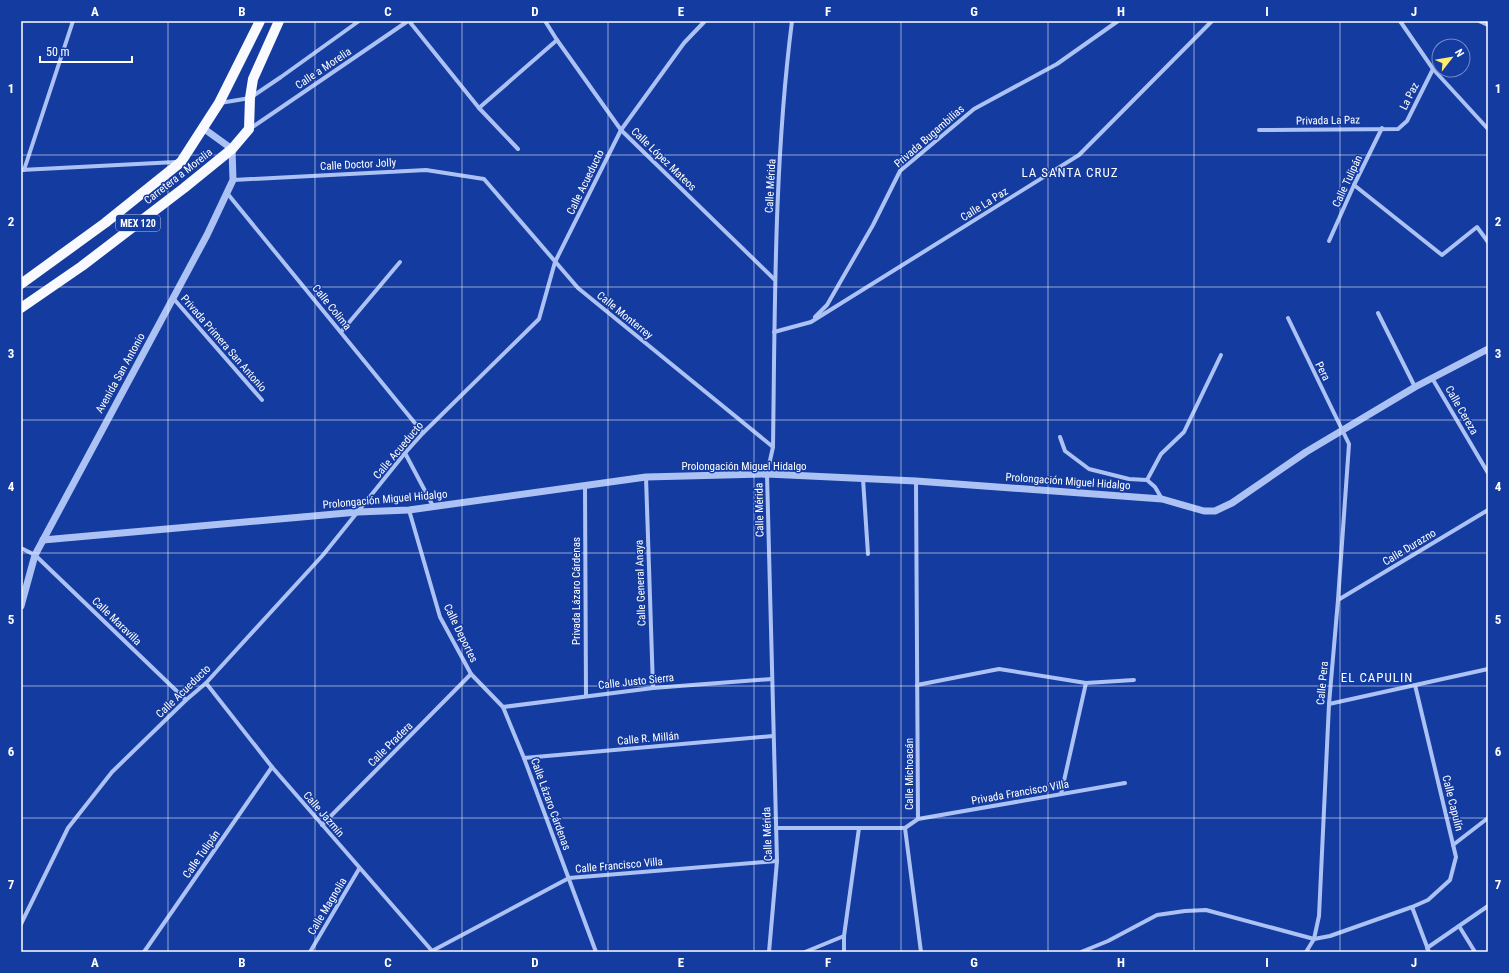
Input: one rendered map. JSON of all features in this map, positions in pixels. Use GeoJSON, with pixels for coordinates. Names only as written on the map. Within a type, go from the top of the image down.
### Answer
{"type":"FeatureCollection","features":[{"type":"Feature","properties":{"kind":"main road","name":"MEX 120"},"geometry":{"type":"LineString","coordinates":[[219,104],[260,21]]}},
{"type":"Feature","properties":{"kind":"main road"},"geometry":{"type":"LineString","coordinates":[[249,129],[250,98],[253,79],[279,21]]}},
{"type":"Feature","properties":{"kind":"main road","name":"Carretera a Morelia"},"geometry":{"type":"LineString","coordinates":[[21,284],[105,223],[181,162],[219,104]]}},
{"type":"Feature","properties":{"kind":"main road","name":"Carretera a Morelia"},"geometry":{"type":"LineString","coordinates":[[21,308],[82,266],[184,188],[232,149],[249,129]]}},
{"type":"Feature","properties":{"kind":"street"},"geometry":{"type":"LineString","coordinates":[[73,21],[23,170],[181,162]]}},
{"type":"Feature","properties":{"kind":"street","name":"Calle a Morelia"},"geometry":{"type":"LineString","coordinates":[[219,104],[250,98],[359,21]]}},
{"type":"Feature","properties":{"kind":"street"},"geometry":{"type":"LineString","coordinates":[[408,21],[480,108],[518,149]]}},
{"type":"Feature","properties":{"kind":"street","name":"Calle a Morelia"},"geometry":{"type":"LineString","coordinates":[[249,129],[408,21]]}},
{"type":"Feature","properties":{"kind":"street","name":"Calle López Mateos"},"geometry":{"type":"LineString","coordinates":[[545,21],[621,130],[774,279]]}},
{"type":"Feature","properties":{"kind":"street","name":"Calle Acueducto"},"geometry":{"type":"LineString","coordinates":[[21,924],[68,828],[112,772],[186,700],[206,683],[323,555],[404,453],[539,318],[555,262],[621,130],[684,43],[705,21]]}},
{"type":"Feature","properties":{"kind":"street","name":"Calle Mérida"},"geometry":{"type":"LineString","coordinates":[[769,952],[777,861],[767,474],[773,448],[774,279],[784,80],[792,21]]}},
{"type":"Feature","properties":{"kind":"street","name":"Privada Bugambilias"},"geometry":{"type":"LineString","coordinates":[[811,322],[827,305],[873,225],[900,171],[974,109],[1056,64],[1118,21]]}},
{"type":"Feature","properties":{"kind":"street","name":"Calle La Paz"},"geometry":{"type":"LineString","coordinates":[[774,332],[811,322],[1079,155],[1212,21]]}},
{"type":"Feature","properties":{"kind":"street"},"geometry":{"type":"LineString","coordinates":[[1400,21],[1431,66]]}},
{"type":"Feature","properties":{"kind":"street"},"geometry":{"type":"LineString","coordinates":[[1479,21],[1488,24]]}},
{"type":"Feature","properties":{"kind":"street"},"geometry":{"type":"LineString","coordinates":[[480,108],[557,40]]}},
{"type":"Feature","properties":{"kind":"street","name":"La Paz"},"geometry":{"type":"LineString","coordinates":[[1398,129],[1407,121],[1431,73]]}},
{"type":"Feature","properties":{"kind":"street"},"geometry":{"type":"LineString","coordinates":[[1441,78],[1488,129]]}},
{"type":"Feature","properties":{"kind":"street"},"geometry":{"type":"LineString","coordinates":[[203,128],[232,149]]}},
{"type":"Feature","properties":{"kind":"street","name":"Calle Tulipán"},"geometry":{"type":"LineString","coordinates":[[1329,241],[1354,184],[1382,128]]}},
{"type":"Feature","properties":{"kind":"street","name":"Privada La Paz"},"geometry":{"type":"LineString","coordinates":[[1259,130],[1398,129]]}},
{"type":"Feature","properties":{"kind":"street","name":"Avenida San Antonio"},"geometry":{"type":"LineString","coordinates":[[21,606],[35,555],[207,235],[233,180],[232,149]]}},
{"type":"Feature","properties":{"kind":"street","name":"Calle Doctor Jolly"},"geometry":{"type":"LineString","coordinates":[[233,180],[426,170],[484,179]]}},
{"type":"Feature","properties":{"kind":"street","name":"Calle Monterrey"},"geometry":{"type":"LineString","coordinates":[[484,179],[578,288],[773,448]]}},
{"type":"Feature","properties":{"kind":"street"},"geometry":{"type":"LineString","coordinates":[[1354,184],[1442,254],[1477,227],[1488,242]]}},
{"type":"Feature","properties":{"kind":"street","name":"Calle Colima"},"geometry":{"type":"LineString","coordinates":[[227,192],[423,433]]}},
{"type":"Feature","properties":{"kind":"street"},"geometry":{"type":"LineString","coordinates":[[341,332],[400,262]]}},
{"type":"Feature","properties":{"kind":"street","name":"Privada Primera San Antonio"},"geometry":{"type":"LineString","coordinates":[[173,298],[262,400]]}},
{"type":"Feature","properties":{"kind":"street"},"geometry":{"type":"LineString","coordinates":[[1378,313],[1415,387]]}},
{"type":"Feature","properties":{"kind":"street","name":"Pera"},"geometry":{"type":"LineString","coordinates":[[1288,318],[1342,431]]}},
{"type":"Feature","properties":{"kind":"street","name":"Prolongación Miguel Hidalgo"},"geometry":{"type":"LineString","coordinates":[[43,540],[358,512],[409,510],[646,477],[767,474],[916,481],[1162,499],[1204,511],[1214,511],[1232,503],[1306,452],[1415,387],[1488,349]]}},
{"type":"Feature","properties":{"kind":"street"},"geometry":{"type":"LineString","coordinates":[[1147,480],[1161,454],[1184,432],[1221,355]]}},
{"type":"Feature","properties":{"kind":"street","name":"Calle Cereza"},"geometry":{"type":"LineString","coordinates":[[1432,378],[1488,473]]}},
{"type":"Feature","properties":{"kind":"street","name":"Calle Pera"},"geometry":{"type":"LineString","coordinates":[[1306,952],[1314,939],[1319,916],[1329,704],[1349,444],[1342,431]]}},
{"type":"Feature","properties":{"kind":"street"},"geometry":{"type":"LineString","coordinates":[[1060,437],[1065,451],[1089,470],[1129,479],[1147,480],[1155,487],[1162,499]]}},
{"type":"Feature","properties":{"kind":"street"},"geometry":{"type":"LineString","coordinates":[[404,453],[433,506]]}},
{"type":"Feature","properties":{"kind":"street","name":"Calle General Anaya"},"geometry":{"type":"LineString","coordinates":[[646,477],[653,688]]}},
{"type":"Feature","properties":{"kind":"street"},"geometry":{"type":"LineString","coordinates":[[863,479],[868,554]]}},
{"type":"Feature","properties":{"kind":"street","name":"Calle Michoacán"},"geometry":{"type":"LineString","coordinates":[[905,828],[918,819],[916,481]]}},
{"type":"Feature","properties":{"kind":"street","name":"Privada Lázaro Cárdenas"},"geometry":{"type":"LineString","coordinates":[[585,486],[586,696]]}},
{"type":"Feature","properties":{"kind":"street","name":"Calle Deportes"},"geometry":{"type":"LineString","coordinates":[[409,510],[440,617],[471,674],[503,708]]}},
{"type":"Feature","properties":{"kind":"street","name":"Calle Durazno"},"geometry":{"type":"LineString","coordinates":[[1338,600],[1488,510]]}},
{"type":"Feature","properties":{"kind":"street","name":"Calle Maravilla"},"geometry":{"type":"LineString","coordinates":[[21,548],[35,555],[186,700]]}},
{"type":"Feature","properties":{"kind":"street"},"geometry":{"type":"LineString","coordinates":[[917,685],[998,669],[1086,682],[1134,680]]}},
{"type":"Feature","properties":{"kind":"street"},"geometry":{"type":"LineString","coordinates":[[1329,704],[1488,669]]}},
{"type":"Feature","properties":{"kind":"street","name":"Calle Pradera"},"geometry":{"type":"LineString","coordinates":[[322,825],[471,674]]}},
{"type":"Feature","properties":{"kind":"street","name":"Calle Justo Sierra"},"geometry":{"type":"LineString","coordinates":[[503,708],[653,688],[772,679]]}},
{"type":"Feature","properties":{"kind":"street"},"geometry":{"type":"LineString","coordinates":[[1061,794],[1086,682]]}},
{"type":"Feature","properties":{"kind":"street","name":"Calle Jazmín"},"geometry":{"type":"LineString","coordinates":[[206,683],[272,767],[359,869],[433,952]]}},
{"type":"Feature","properties":{"kind":"street","name":"Calle Capulín"},"geometry":{"type":"LineString","coordinates":[[1314,939],[1330,936],[1412,907],[1428,900],[1450,880],[1456,857],[1454,845],[1415,684]]}},
{"type":"Feature","properties":{"kind":"street","name":"Calle Lázaro Cárdenas"},"geometry":{"type":"LineString","coordinates":[[503,708],[524,758],[596,952]]}},
{"type":"Feature","properties":{"kind":"street","name":"Calle R. Millán"},"geometry":{"type":"LineString","coordinates":[[524,758],[773,736]]}},
{"type":"Feature","properties":{"kind":"street","name":"Calle Tulipán"},"geometry":{"type":"LineString","coordinates":[[144,952],[272,767]]}},
{"type":"Feature","properties":{"kind":"street","name":"Privada Francisco Villa"},"geometry":{"type":"LineString","coordinates":[[918,819],[1125,783]]}},
{"type":"Feature","properties":{"kind":"street"},"geometry":{"type":"LineString","coordinates":[[1454,845],[1488,818]]}},
{"type":"Feature","properties":{"kind":"street"},"geometry":{"type":"LineString","coordinates":[[776,828],[905,828],[921,952]]}},
{"type":"Feature","properties":{"kind":"street"},"geometry":{"type":"LineString","coordinates":[[844,952],[844,936],[858,828]]}},
{"type":"Feature","properties":{"kind":"street","name":"Calle Francisco Villa"},"geometry":{"type":"LineString","coordinates":[[433,952],[569,878],[777,861]]}},
{"type":"Feature","properties":{"kind":"street","name":"Calle Magnolia"},"geometry":{"type":"LineString","coordinates":[[310,952],[359,869]]}},
{"type":"Feature","properties":{"kind":"street"},"geometry":{"type":"LineString","coordinates":[[1412,907],[1428,950],[1488,906]]}},
{"type":"Feature","properties":{"kind":"street"},"geometry":{"type":"LineString","coordinates":[[1081,952],[1108,941],[1157,915],[1185,911],[1206,910],[1314,939]]}},
{"type":"Feature","properties":{"kind":"street"},"geometry":{"type":"LineString","coordinates":[[1459,926],[1475,952]]}},
{"type":"Feature","properties":{"kind":"street"},"geometry":{"type":"LineString","coordinates":[[805,952],[844,936]]}},
{"type":"Feature","properties":{"kind":"district","name":"LA SANTA CRUZ"},"geometry":{"type":"Point","coordinates":[1070,172]}},
{"type":"Feature","properties":{"kind":"district","name":"EL CAPULIN"},"geometry":{"type":"Point","coordinates":[1377,677]}}]}
